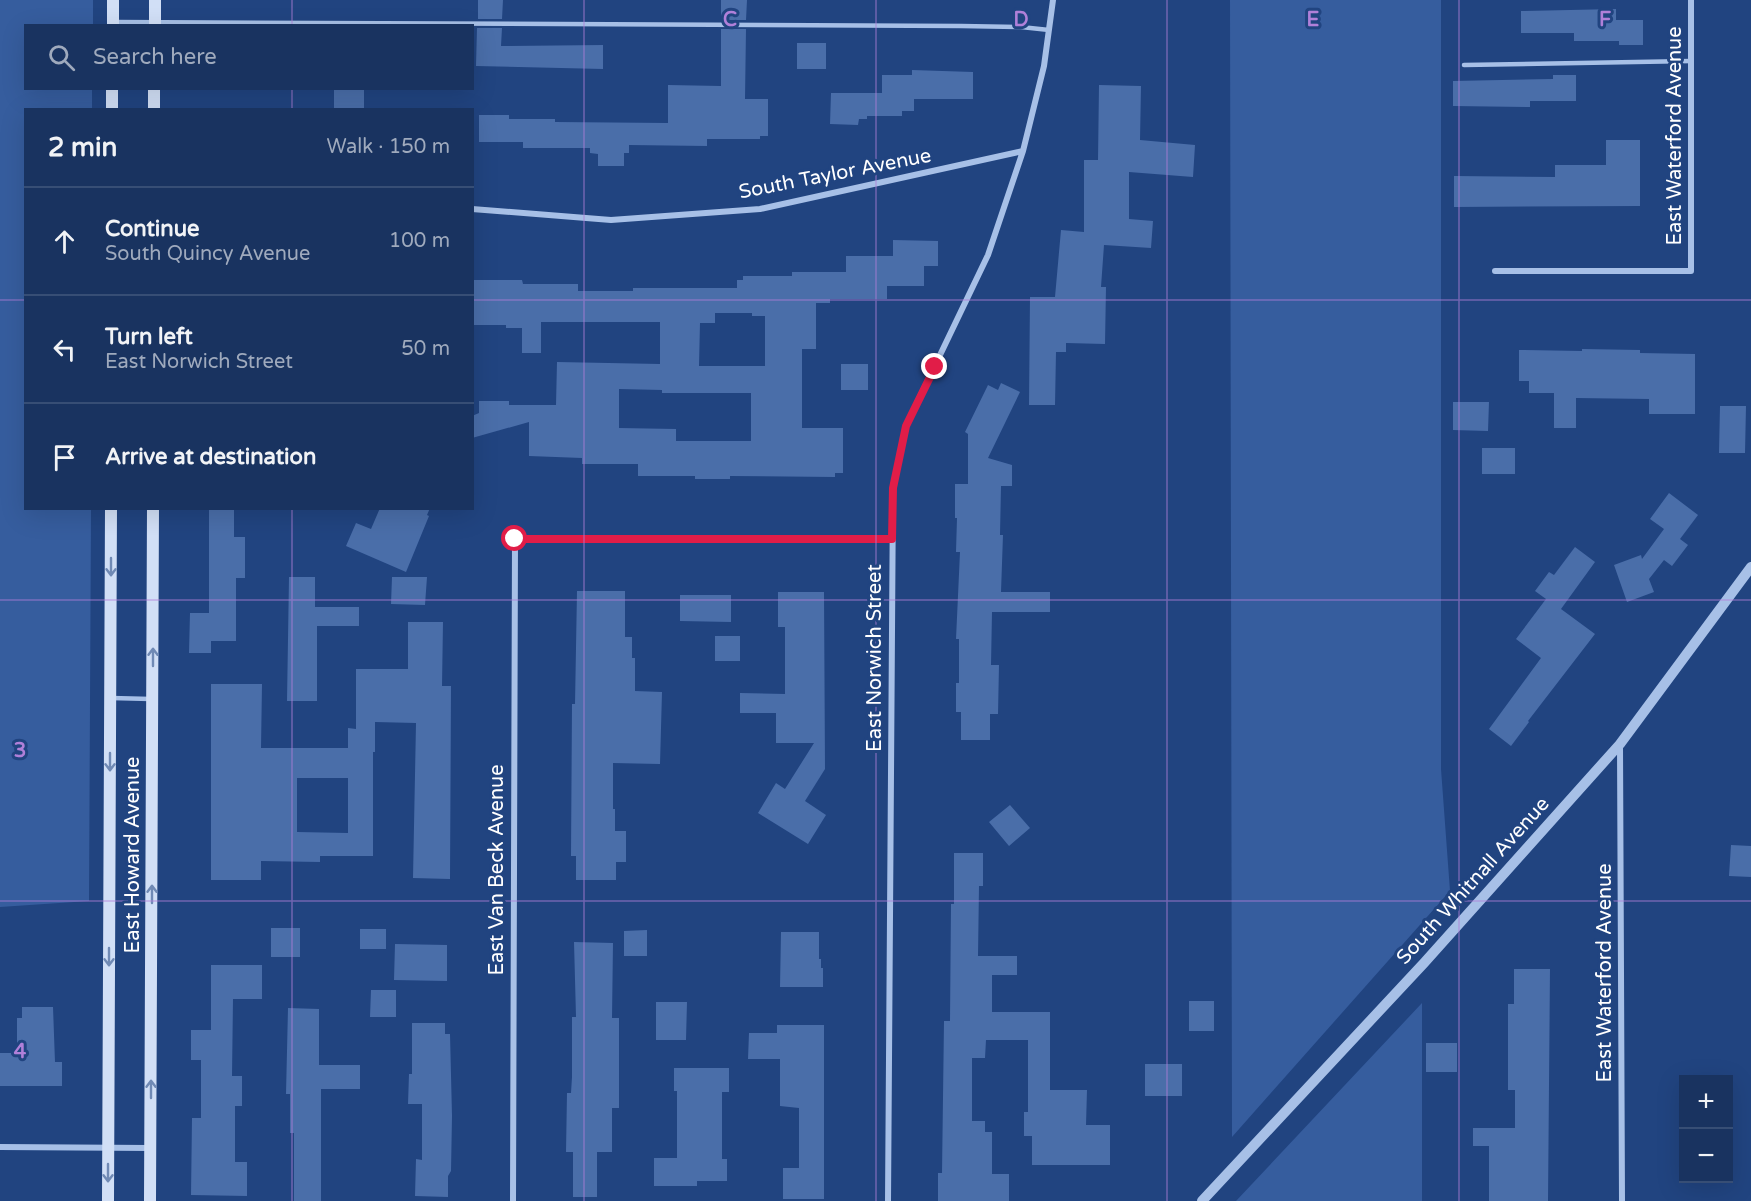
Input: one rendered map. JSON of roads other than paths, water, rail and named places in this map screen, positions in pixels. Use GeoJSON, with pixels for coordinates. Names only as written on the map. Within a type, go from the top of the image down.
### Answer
{"type":"FeatureCollection","features":[{"type":"Feature","properties":{"kind":"main road"},"geometry":{"type":"LineString","coordinates":[[112,24],[113,0]]}},
{"type":"Feature","properties":{"kind":"main road"},"geometry":{"type":"LineString","coordinates":[[155,0],[155,24]]}},
{"type":"Feature","properties":{"kind":"main road"},"geometry":{"type":"LineString","coordinates":[[112,90],[112,108]]}},
{"type":"Feature","properties":{"kind":"main road"},"geometry":{"type":"LineString","coordinates":[[154,90],[154,108]]}},
{"type":"Feature","properties":{"kind":"main road","name":"East Howard Avenue"},"geometry":{"type":"LineString","coordinates":[[108,1201],[111,510]]}},
{"type":"Feature","properties":{"kind":"main road","name":"East Howard Avenue"},"geometry":{"type":"LineString","coordinates":[[150,1201],[153,510]]}},
{"type":"Feature","properties":{"kind":"street","name":"East Norwich Street"},"geometry":{"type":"LineString","coordinates":[[888,1201],[893,488],[906,426],[988,255],[1023,151],[1044,66],[1053,0]]}},
{"type":"Feature","properties":{"kind":"street","name":"East Waterford Avenue"},"geometry":{"type":"LineString","coordinates":[[1495,271],[1691,271],[1691,0]]}},
{"type":"Feature","properties":{"kind":"street","name":"South Taylor Avenue"},"geometry":{"type":"LineString","coordinates":[[474,209],[611,220],[760,209],[1023,151]]}},
{"type":"Feature","properties":{"kind":"street","name":"East Van Beck Avenue"},"geometry":{"type":"LineString","coordinates":[[513,1201],[515,539],[892,539]]}},
{"type":"Feature","properties":{"kind":"street","name":"South Whitnall Avenue"},"geometry":{"type":"LineString","coordinates":[[1202,1201],[1424,963],[1620,744],[1751,567]]}},
{"type":"Feature","properties":{"kind":"street","name":"East Waterford Avenue"},"geometry":{"type":"LineString","coordinates":[[1620,744],[1622,1201]]}},
{"type":"Feature","properties":{"kind":"street"},"geometry":{"type":"LineString","coordinates":[[0,1148],[150,1148]]}},
{"type":"Feature","properties":{"kind":"lane"},"geometry":{"type":"LineString","coordinates":[[112,24],[155,24]]}},
{"type":"Feature","properties":{"kind":"lane"},"geometry":{"type":"LineString","coordinates":[[474,25],[949,26],[1021,27],[1049,30]]}},
{"type":"Feature","properties":{"kind":"lane"},"geometry":{"type":"LineString","coordinates":[[1464,65],[1691,61]]}},
{"type":"Feature","properties":{"kind":"lane"},"geometry":{"type":"LineString","coordinates":[[110,698],[153,699]]}}]}
